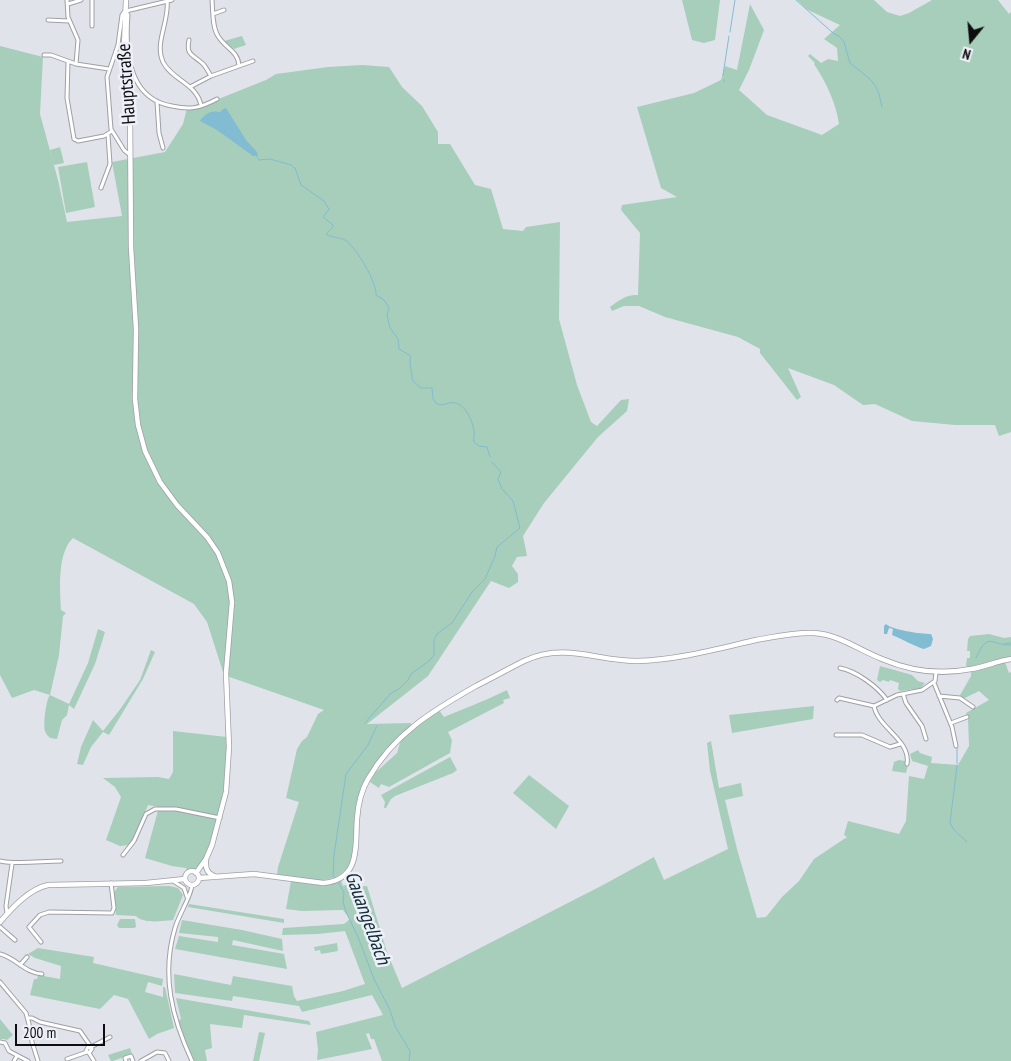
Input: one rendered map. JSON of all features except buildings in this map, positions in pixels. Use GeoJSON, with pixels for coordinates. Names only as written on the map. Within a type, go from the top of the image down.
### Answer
{"type":"FeatureCollection","features":[{"type":"Feature","properties":{"kind":"main road","name":"Hauptstraße"},"geometry":{"type":"LineString","coordinates":[[126,0],[123,69],[130,112],[131,248],[136,329],[135,399],[142,441],[155,474],[165,490],[207,537],[218,553],[231,590],[232,613],[226,684],[229,758],[226,792],[220,818],[206,859],[196,873]]}},
{"type":"Feature","properties":{"kind":"main road"},"geometry":{"type":"LineString","coordinates":[[199,878],[254,874],[323,883],[342,877],[351,868],[355,858],[358,809],[364,789],[374,771],[399,740],[432,712],[510,668],[538,656],[555,652],[570,652],[621,660],[664,659],[771,637],[813,632],[838,638],[881,659],[936,673],[971,669],[1011,659]]}},
{"type":"Feature","properties":{"kind":"main road"},"geometry":{"type":"LineString","coordinates":[[206,859],[205,866],[208,872],[218,877]]}},
{"type":"Feature","properties":{"kind":"main road"},"geometry":{"type":"LineString","coordinates":[[185,880],[188,872],[193,871],[199,878]]}},
{"type":"Feature","properties":{"kind":"main road"},"geometry":{"type":"LineString","coordinates":[[185,880],[187,884],[192,885],[196,884],[199,878]]}},
{"type":"Feature","properties":{"kind":"main road"},"geometry":{"type":"LineString","coordinates":[[0,922],[7,913],[38,888],[49,884],[185,880]]}},
{"type":"Feature","properties":{"kind":"street"},"geometry":{"type":"LineString","coordinates":[[76,64],[78,40],[69,21],[67,2],[81,0]]}},
{"type":"Feature","properties":{"kind":"street"},"geometry":{"type":"LineString","coordinates":[[92,0],[92,26]]}},
{"type":"Feature","properties":{"kind":"street"},"geometry":{"type":"LineString","coordinates":[[131,156],[124,150],[112,131],[109,106],[109,69],[118,45],[122,15],[125,11],[172,0]]}},
{"type":"Feature","properties":{"kind":"street"},"geometry":{"type":"LineString","coordinates":[[212,0],[216,33],[224,44],[238,56],[239,65]]}},
{"type":"Feature","properties":{"kind":"street"},"geometry":{"type":"LineString","coordinates":[[167,1],[161,58],[169,71],[190,87],[201,105]]}},
{"type":"Feature","properties":{"kind":"street"},"geometry":{"type":"LineString","coordinates":[[213,14],[223,12],[224,10]]}},
{"type":"Feature","properties":{"kind":"street"},"geometry":{"type":"LineString","coordinates":[[125,11],[128,15],[128,54],[140,87],[146,94],[157,102],[186,109],[208,104],[217,99]]}},
{"type":"Feature","properties":{"kind":"street"},"geometry":{"type":"LineString","coordinates":[[48,20],[69,21]]}},
{"type":"Feature","properties":{"kind":"street"},"geometry":{"type":"LineString","coordinates":[[189,40],[189,53],[203,64],[211,76]]}},
{"type":"Feature","properties":{"kind":"street"},"geometry":{"type":"LineString","coordinates":[[44,55],[51,55],[76,64],[109,69]]}},
{"type":"Feature","properties":{"kind":"street"},"geometry":{"type":"LineString","coordinates":[[190,87],[211,76],[253,61]]}},
{"type":"Feature","properties":{"kind":"street"},"geometry":{"type":"LineString","coordinates":[[68,62],[68,98],[74,139],[78,141],[108,135],[112,131]]}},
{"type":"Feature","properties":{"kind":"street"},"geometry":{"type":"LineString","coordinates":[[157,102],[159,133],[164,148]]}},
{"type":"Feature","properties":{"kind":"street"},"geometry":{"type":"LineString","coordinates":[[101,188],[110,164],[108,135]]}},
{"type":"Feature","properties":{"kind":"street"},"geometry":{"type":"LineString","coordinates":[[840,668],[868,683],[887,700]]}},
{"type":"Feature","properties":{"kind":"street"},"geometry":{"type":"LineString","coordinates":[[936,673],[934,683],[951,723],[956,746]]}},
{"type":"Feature","properties":{"kind":"street"},"geometry":{"type":"LineString","coordinates":[[837,700],[839,698],[849,699],[874,706],[902,694],[922,690],[934,683]]}},
{"type":"Feature","properties":{"kind":"street"},"geometry":{"type":"LineString","coordinates":[[902,694],[922,726],[926,739]]}},
{"type":"Feature","properties":{"kind":"street"},"geometry":{"type":"LineString","coordinates":[[939,696],[960,698],[973,707]]}},
{"type":"Feature","properties":{"kind":"street"},"geometry":{"type":"LineString","coordinates":[[874,706],[880,719],[893,733],[907,755],[907,764]]}},
{"type":"Feature","properties":{"kind":"street"},"geometry":{"type":"LineString","coordinates":[[951,723],[967,717]]}},
{"type":"Feature","properties":{"kind":"street"},"geometry":{"type":"LineString","coordinates":[[836,735],[862,735],[890,747],[900,744]]}},
{"type":"Feature","properties":{"kind":"street"},"geometry":{"type":"LineString","coordinates":[[123,855],[134,841],[146,814],[155,808],[176,809],[220,818]]}},
{"type":"Feature","properties":{"kind":"street"},"geometry":{"type":"LineString","coordinates":[[0,862],[12,864],[28,861],[61,861]]}},
{"type":"Feature","properties":{"kind":"street"},"geometry":{"type":"LineString","coordinates":[[7,913],[6,899],[12,864]]}},
{"type":"Feature","properties":{"kind":"street"},"geometry":{"type":"LineString","coordinates":[[172,881],[184,887],[187,896],[186,900]]}},
{"type":"Feature","properties":{"kind":"street"},"geometry":{"type":"LineString","coordinates":[[41,942],[28,927],[43,913],[112,913],[114,908],[111,883]]}},
{"type":"Feature","properties":{"kind":"street"},"geometry":{"type":"LineString","coordinates":[[192,885],[191,892],[178,918],[172,939],[168,977],[174,1016],[192,1061]]}},
{"type":"Feature","properties":{"kind":"street"},"geometry":{"type":"LineString","coordinates":[[0,927],[15,940]]}},
{"type":"Feature","properties":{"kind":"street"},"geometry":{"type":"LineString","coordinates":[[0,954],[12,959],[31,972],[42,974]]}},
{"type":"Feature","properties":{"kind":"street"},"geometry":{"type":"LineString","coordinates":[[20,965],[27,957]]}},
{"type":"Feature","properties":{"kind":"street"},"geometry":{"type":"LineString","coordinates":[[0,982],[24,1010],[28,1018],[31,1039],[38,1061]]}},
{"type":"Feature","properties":{"kind":"street"},"geometry":{"type":"LineString","coordinates":[[28,1018],[81,1033],[90,1044],[90,1047]]}},
{"type":"Feature","properties":{"kind":"street"},"geometry":{"type":"LineString","coordinates":[[94,1061],[86,1048],[110,1037]]}},
{"type":"Feature","properties":{"kind":"street"},"geometry":{"type":"LineString","coordinates":[[0,1042],[4,1042],[8,1051],[28,1061]]}},
{"type":"Feature","properties":{"kind":"street"},"geometry":{"type":"LineString","coordinates":[[67,1058],[88,1052]]}},
{"type":"Feature","properties":{"kind":"street"},"geometry":{"type":"LineString","coordinates":[[141,1061],[158,1052],[165,1054],[169,1061]]}},
{"type":"Feature","properties":{"kind":"street"},"geometry":{"type":"LineString","coordinates":[[14,1061],[17,1056]]}},
{"type":"Feature","properties":{"kind":"street"},"geometry":{"type":"LineString","coordinates":[[126,1061],[125,1058],[131,1056],[133,1061]]}},
{"type":"Feature","properties":{"kind":"green space"},"geometry":{"type":"Polygon","coordinates":[[[682,0],[720,0],[715,40],[704,43],[692,40],[682,0]]]}},
{"type":"Feature","properties":{"kind":"green space"},"geometry":{"type":"Polygon","coordinates":[[[797,0],[874,0],[887,12],[900,16],[932,0],[998,0],[1009,14],[1011,12],[1011,432],[999,436],[995,425],[955,425],[912,421],[875,404],[863,405],[834,385],[788,368],[801,397],[797,400],[760,353],[760,349],[738,337],[665,317],[639,306],[624,306],[612,311],[610,307],[627,297],[638,295],[640,233],[621,210],[622,205],[677,197],[661,188],[637,107],[694,93],[721,80],[725,66],[737,70],[750,4],[764,30],[749,70],[739,90],[767,115],[822,135],[839,124],[836,108],[830,93],[815,63],[808,56],[810,54],[821,63],[828,59],[838,61],[837,48],[824,39],[840,25],[808,10],[797,0]]]}},
{"type":"Feature","properties":{"kind":"green space"},"geometry":{"type":"Polygon","coordinates":[[[242,36],[246,45],[234,49],[224,41],[242,36]]]}},
{"type":"Feature","properties":{"kind":"green space"},"geometry":{"type":"Polygon","coordinates":[[[0,46],[43,57],[40,114],[67,222],[122,216],[112,162],[165,152],[183,124],[187,108],[221,98],[276,74],[328,67],[362,65],[389,67],[402,87],[422,106],[438,132],[438,144],[450,144],[475,185],[491,189],[503,229],[523,231],[526,227],[560,222],[559,319],[577,385],[591,422],[597,426],[621,400],[629,399],[627,411],[598,437],[544,503],[523,536],[527,556],[517,557],[512,566],[518,574],[518,582],[509,588],[491,581],[428,676],[367,724],[411,723],[411,725],[399,736],[364,784],[352,860],[338,876],[329,879],[308,880],[277,875],[299,802],[286,798],[297,749],[307,737],[318,714],[324,710],[224,675],[207,622],[194,604],[73,538],[64,553],[62,562],[60,582],[61,610],[66,613],[63,616],[59,655],[50,695],[34,690],[12,698],[0,675],[0,46]]]}},
{"type":"Feature","properties":{"kind":"green space"},"geometry":{"type":"Polygon","coordinates":[[[60,147],[64,163],[54,165],[50,150],[60,147]]]}},
{"type":"Feature","properties":{"kind":"green space"},"geometry":{"type":"Polygon","coordinates":[[[87,162],[95,207],[66,213],[58,167],[87,162]]]}},
{"type":"Feature","properties":{"kind":"green space"},"geometry":{"type":"Polygon","coordinates":[[[98,629],[105,632],[95,664],[74,709],[69,705],[67,715],[62,720],[57,739],[50,738],[44,728],[46,707],[50,695],[69,704],[88,663],[98,629]]]}},
{"type":"Feature","properties":{"kind":"green space"},"geometry":{"type":"Polygon","coordinates":[[[989,634],[1004,638],[1011,637],[1011,657],[970,668],[966,666],[967,658],[970,658],[970,651],[967,651],[970,636],[989,634]]]}},
{"type":"Feature","properties":{"kind":"green space"},"geometry":{"type":"Polygon","coordinates":[[[151,650],[155,652],[143,679],[109,735],[103,732],[91,747],[83,765],[77,764],[81,747],[93,720],[103,731],[140,680],[151,650]]]}},
{"type":"Feature","properties":{"kind":"green space"},"geometry":{"type":"Polygon","coordinates":[[[1005,662],[1009,673],[1011,672],[1011,1061],[382,1061],[374,1039],[371,1039],[369,1033],[366,1034],[372,1049],[317,1060],[316,1032],[383,1015],[372,995],[302,1012],[299,1006],[233,996],[232,1001],[175,993],[174,974],[231,985],[233,976],[292,986],[297,1001],[365,984],[345,931],[282,935],[283,928],[344,924],[350,919],[343,910],[302,911],[286,909],[291,881],[316,884],[341,880],[343,886],[367,886],[387,952],[402,988],[654,857],[664,880],[728,849],[710,771],[707,743],[711,741],[719,788],[741,783],[743,796],[725,800],[757,918],[766,917],[782,897],[799,881],[814,859],[847,837],[844,835],[848,821],[899,834],[906,821],[909,776],[924,779],[928,766],[912,761],[910,754],[918,750],[920,753],[932,757],[931,763],[958,765],[969,746],[968,718],[966,713],[989,700],[979,691],[963,699],[959,697],[971,676],[971,672],[1005,662]]]}},
{"type":"Feature","properties":{"kind":"green space"},"geometry":{"type":"Polygon","coordinates":[[[880,666],[912,675],[918,681],[925,683],[921,688],[900,691],[898,689],[899,683],[890,680],[889,682],[883,680],[880,682],[877,680],[880,666]]]}},
{"type":"Feature","properties":{"kind":"green space"},"geometry":{"type":"Polygon","coordinates":[[[507,690],[510,698],[503,700],[504,703],[448,732],[452,740],[450,753],[389,787],[381,784],[379,788],[370,782],[375,773],[397,753],[401,740],[411,730],[439,710],[444,717],[507,690]]]}},
{"type":"Feature","properties":{"kind":"green space"},"geometry":{"type":"Polygon","coordinates":[[[814,706],[813,719],[732,733],[729,715],[814,706]]]}},
{"type":"Feature","properties":{"kind":"green space"},"geometry":{"type":"Polygon","coordinates":[[[173,731],[227,737],[226,775],[217,821],[207,852],[201,863],[195,869],[188,870],[145,858],[159,807],[148,805],[130,845],[120,846],[106,840],[121,797],[115,787],[103,778],[158,777],[169,779],[173,772],[173,731]]]}},
{"type":"Feature","properties":{"kind":"green space"},"geometry":{"type":"Polygon","coordinates":[[[450,757],[457,770],[395,796],[384,808],[385,802],[381,795],[450,757]]]}},
{"type":"Feature","properties":{"kind":"green space"},"geometry":{"type":"Polygon","coordinates":[[[899,760],[905,761],[908,765],[906,773],[892,771],[894,762],[899,760]]]}},
{"type":"Feature","properties":{"kind":"green space"},"geometry":{"type":"Polygon","coordinates":[[[529,775],[569,806],[556,829],[513,793],[529,775]]]}},
{"type":"Feature","properties":{"kind":"green space"},"geometry":{"type":"Polygon","coordinates":[[[169,886],[178,888],[183,895],[173,920],[148,921],[139,919],[136,916],[116,915],[114,892],[118,887],[169,886]]]}},
{"type":"Feature","properties":{"kind":"green space"},"geometry":{"type":"Polygon","coordinates":[[[189,904],[284,919],[284,923],[188,907],[189,904]]]}},
{"type":"Feature","properties":{"kind":"green space"},"geometry":{"type":"Polygon","coordinates":[[[120,919],[135,919],[136,927],[119,928],[117,925],[120,919]]]}},
{"type":"Feature","properties":{"kind":"green space"},"geometry":{"type":"Polygon","coordinates":[[[182,920],[282,939],[283,951],[233,940],[232,945],[284,954],[287,969],[175,949],[179,936],[218,942],[218,937],[179,933],[182,920]]]}},
{"type":"Feature","properties":{"kind":"green space"},"geometry":{"type":"Polygon","coordinates":[[[337,943],[338,951],[321,954],[320,950],[315,951],[314,947],[337,943]]]}},
{"type":"Feature","properties":{"kind":"green space"},"geometry":{"type":"Polygon","coordinates":[[[38,948],[94,957],[93,963],[163,979],[162,986],[148,982],[145,992],[163,997],[163,987],[165,987],[174,1028],[149,1039],[128,999],[114,995],[100,1009],[30,995],[34,979],[37,979],[38,975],[60,979],[61,966],[28,954],[38,948]]]}},
{"type":"Feature","properties":{"kind":"green space"},"geometry":{"type":"Polygon","coordinates":[[[176,998],[309,1021],[311,1025],[244,1015],[242,1028],[210,1024],[212,1048],[205,1050],[207,1061],[194,1061],[178,1021],[181,1019],[176,998]]]}},
{"type":"Feature","properties":{"kind":"green space"},"geometry":{"type":"Polygon","coordinates":[[[0,1019],[13,1035],[7,1040],[0,1039],[0,1019]]]}},
{"type":"Feature","properties":{"kind":"green space"},"geometry":{"type":"Polygon","coordinates":[[[259,1032],[265,1033],[259,1061],[253,1061],[259,1032]]]}},
{"type":"Feature","properties":{"kind":"green space"},"geometry":{"type":"Polygon","coordinates":[[[130,1048],[132,1054],[113,1061],[111,1061],[108,1055],[130,1048]]]}},
{"type":"Feature","properties":{"kind":"water"},"geometry":{"type":"Polygon","coordinates":[[[226,108],[258,156],[253,156],[217,130],[200,121],[209,113],[214,111],[220,112],[226,108]]]}},
{"type":"Feature","properties":{"kind":"water"},"geometry":{"type":"Polygon","coordinates":[[[886,624],[900,630],[931,634],[933,639],[931,646],[924,649],[916,646],[892,635],[893,629],[889,628],[887,634],[884,634],[884,626],[886,624]]]}},
{"type":"Feature","properties":{"kind":"waterway"},"geometry":{"type":"LineString","coordinates":[[730,32],[735,0]]}},
{"type":"Feature","properties":{"kind":"waterway"},"geometry":{"type":"LineString","coordinates":[[796,0],[840,37],[844,42],[850,63],[870,79],[876,87],[882,107]]}},
{"type":"Feature","properties":{"kind":"waterway"},"geometry":{"type":"LineString","coordinates":[[723,75],[729,36]]}},
{"type":"Feature","properties":{"kind":"waterway","name":"Gauangelbach"},"geometry":{"type":"LineString","coordinates":[[256,155],[259,160],[270,159],[291,165],[295,168],[301,185],[324,201],[329,209],[323,217],[333,225],[326,234],[345,240],[355,250],[365,265],[373,282],[376,295],[384,300],[389,308],[387,315],[390,328],[398,339],[399,349],[411,356],[412,380],[421,388],[432,388],[432,396],[436,403],[443,405],[459,404],[468,414],[472,423],[474,442],[479,446],[487,447],[490,457]]}},
{"type":"Feature","properties":{"kind":"waterway","name":"Gauangelbach"},"geometry":{"type":"LineString","coordinates":[[365,723],[390,694],[400,688],[411,674],[434,655],[434,639],[438,633],[452,623],[472,592],[485,579],[497,547],[520,528],[513,501],[502,489],[498,479],[501,472],[492,462]]}},
{"type":"Feature","properties":{"kind":"waterway"},"geometry":{"type":"LineString","coordinates":[[976,658],[980,649],[987,642],[1011,645]]}},
{"type":"Feature","properties":{"kind":"waterway"},"geometry":{"type":"LineString","coordinates":[[1004,644],[1011,643]]}},
{"type":"Feature","properties":{"kind":"waterway","name":"Gauangelbach"},"geometry":{"type":"LineString","coordinates":[[335,878],[333,875],[334,855],[346,774],[368,745],[377,726]]}},
{"type":"Feature","properties":{"kind":"waterway"},"geometry":{"type":"LineString","coordinates":[[957,748],[957,764]]}},
{"type":"Feature","properties":{"kind":"waterway"},"geometry":{"type":"LineString","coordinates":[[957,766],[950,823],[954,830],[967,842]]}},
{"type":"Feature","properties":{"kind":"waterway","name":"Gauangelbach"},"geometry":{"type":"LineString","coordinates":[[337,881],[344,892],[343,902],[346,912],[374,979],[390,1010],[395,1026],[410,1051],[409,1061]]}}]}
